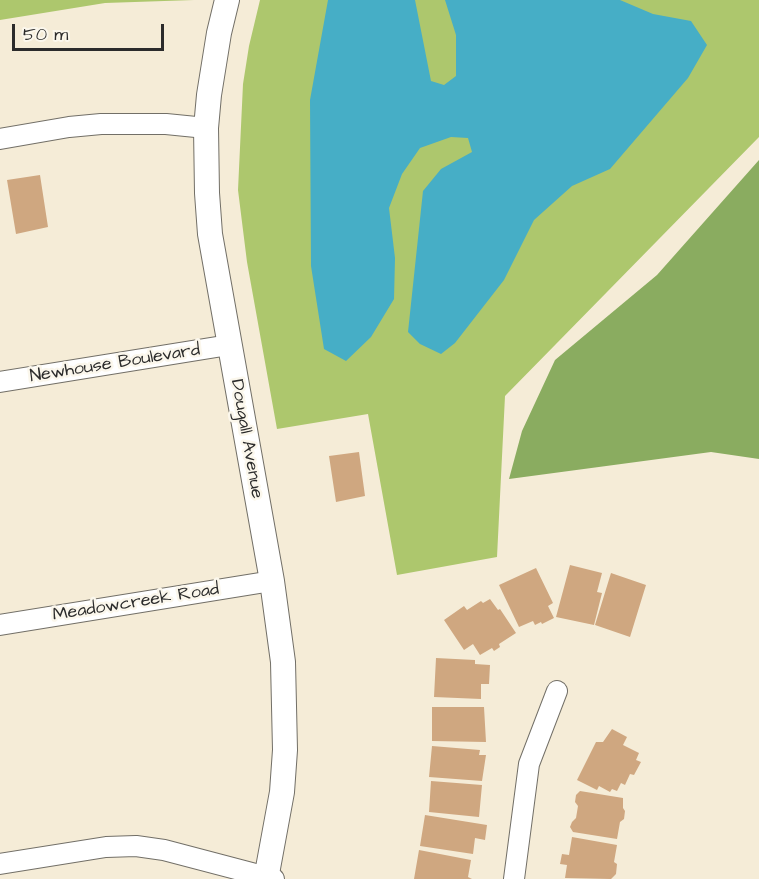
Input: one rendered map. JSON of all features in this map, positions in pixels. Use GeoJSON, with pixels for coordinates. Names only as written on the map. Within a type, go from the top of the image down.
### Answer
{"type":"FeatureCollection","features":[{"type":"Feature","properties":{"kind":"street","name":"Dougall Avenue"},"geometry":{"type":"LineString","coordinates":[[227,0],[214,64],[206,128],[210,234],[272,581],[283,662],[285,750],[282,792],[269,878]]}},
{"type":"Feature","properties":{"kind":"street"},"geometry":{"type":"LineString","coordinates":[[0,139],[101,124],[166,124],[206,128]]}},
{"type":"Feature","properties":{"kind":"street","name":"Newhouse Boulevard"},"geometry":{"type":"LineString","coordinates":[[0,382],[229,345]]}},
{"type":"Feature","properties":{"kind":"street","name":"Meadowcreek Road"},"geometry":{"type":"LineString","coordinates":[[0,625],[272,581]]}},
{"type":"Feature","properties":{"kind":"street"},"geometry":{"type":"LineString","coordinates":[[513,879],[529,764],[557,691]]}},
{"type":"Feature","properties":{"kind":"street"},"geometry":{"type":"LineString","coordinates":[[0,864],[106,847],[136,846],[164,850],[269,878]]}},
{"type":"Feature","properties":{"kind":"green space"},"geometry":{"type":"Polygon","coordinates":[[[0,0],[194,0],[105,3],[0,20],[0,0]]]}},
{"type":"Feature","properties":{"kind":"green space"},"geometry":{"type":"Polygon","coordinates":[[[260,0],[759,0],[759,137],[505,396],[497,557],[397,575],[368,414],[277,429],[247,262],[238,190],[243,84],[260,0]]]}},
{"type":"Feature","properties":{"kind":"green space"},"geometry":{"type":"Polygon","coordinates":[[[759,160],[759,459],[711,452],[509,479],[522,431],[555,360],[657,275],[759,160]]]}},
{"type":"Feature","properties":{"kind":"water"},"geometry":{"type":"Polygon","coordinates":[[[328,0],[415,0],[431,81],[444,85],[456,76],[456,35],[445,0],[620,0],[653,14],[691,21],[707,45],[688,78],[610,169],[572,186],[534,220],[504,280],[455,343],[441,354],[420,344],[408,332],[423,191],[441,169],[472,152],[468,138],[451,137],[420,148],[402,174],[389,208],[395,258],[394,299],[371,337],[346,361],[324,349],[311,266],[310,100],[328,0]]]}},
{"type":"Feature","properties":{"kind":"building"},"geometry":{"type":"Polygon","coordinates":[[[40,175],[48,227],[16,234],[7,180],[40,175]]]}},
{"type":"Feature","properties":{"kind":"building"},"geometry":{"type":"Polygon","coordinates":[[[359,452],[365,496],[336,502],[329,456],[359,452]]]}},
{"type":"Feature","properties":{"kind":"building"},"geometry":{"type":"Polygon","coordinates":[[[570,565],[602,573],[597,592],[602,593],[594,625],[556,617],[570,565]]]}},
{"type":"Feature","properties":{"kind":"building"},"geometry":{"type":"Polygon","coordinates":[[[536,568],[553,603],[548,606],[554,618],[542,624],[541,622],[535,625],[533,621],[519,627],[499,585],[536,568]]]}},
{"type":"Feature","properties":{"kind":"building"},"geometry":{"type":"Polygon","coordinates":[[[611,573],[646,585],[630,637],[595,625],[611,573]]]}},
{"type":"Feature","properties":{"kind":"building"},"geometry":{"type":"Polygon","coordinates":[[[490,599],[498,610],[500,609],[516,633],[499,644],[500,647],[494,651],[492,648],[480,655],[473,644],[464,650],[444,620],[464,606],[467,610],[481,601],[483,603],[490,599]]]}},
{"type":"Feature","properties":{"kind":"building"},"geometry":{"type":"Polygon","coordinates":[[[436,658],[475,660],[475,664],[490,665],[489,684],[481,684],[481,699],[434,697],[436,658]]]}},
{"type":"Feature","properties":{"kind":"building"},"geometry":{"type":"Polygon","coordinates":[[[432,707],[484,707],[486,742],[432,741],[432,707]]]}},
{"type":"Feature","properties":{"kind":"building"},"geometry":{"type":"Polygon","coordinates":[[[612,729],[627,737],[623,745],[639,753],[636,760],[641,762],[634,775],[630,774],[625,785],[621,783],[617,791],[612,789],[610,792],[599,786],[597,790],[577,780],[596,742],[603,742],[612,729]]]}},
{"type":"Feature","properties":{"kind":"building"},"geometry":{"type":"Polygon","coordinates":[[[432,746],[480,750],[479,755],[486,755],[482,781],[429,777],[432,746]]]}},
{"type":"Feature","properties":{"kind":"building"},"geometry":{"type":"Polygon","coordinates":[[[431,781],[482,785],[479,817],[429,812],[431,781]]]}},
{"type":"Feature","properties":{"kind":"building"},"geometry":{"type":"Polygon","coordinates":[[[580,791],[623,798],[624,819],[620,822],[617,839],[573,832],[570,827],[576,818],[578,806],[575,802],[576,795],[580,791]]]}},
{"type":"Feature","properties":{"kind":"building"},"geometry":{"type":"Polygon","coordinates":[[[425,815],[487,825],[485,840],[475,838],[473,854],[420,846],[425,815]]]}},
{"type":"Feature","properties":{"kind":"building"},"geometry":{"type":"Polygon","coordinates":[[[572,837],[617,845],[614,862],[617,864],[616,874],[611,879],[565,878],[567,865],[560,864],[562,854],[569,855],[572,837]]]}},
{"type":"Feature","properties":{"kind":"building"},"geometry":{"type":"Polygon","coordinates":[[[419,850],[471,860],[468,877],[472,879],[414,879],[419,850]]]}}]}
